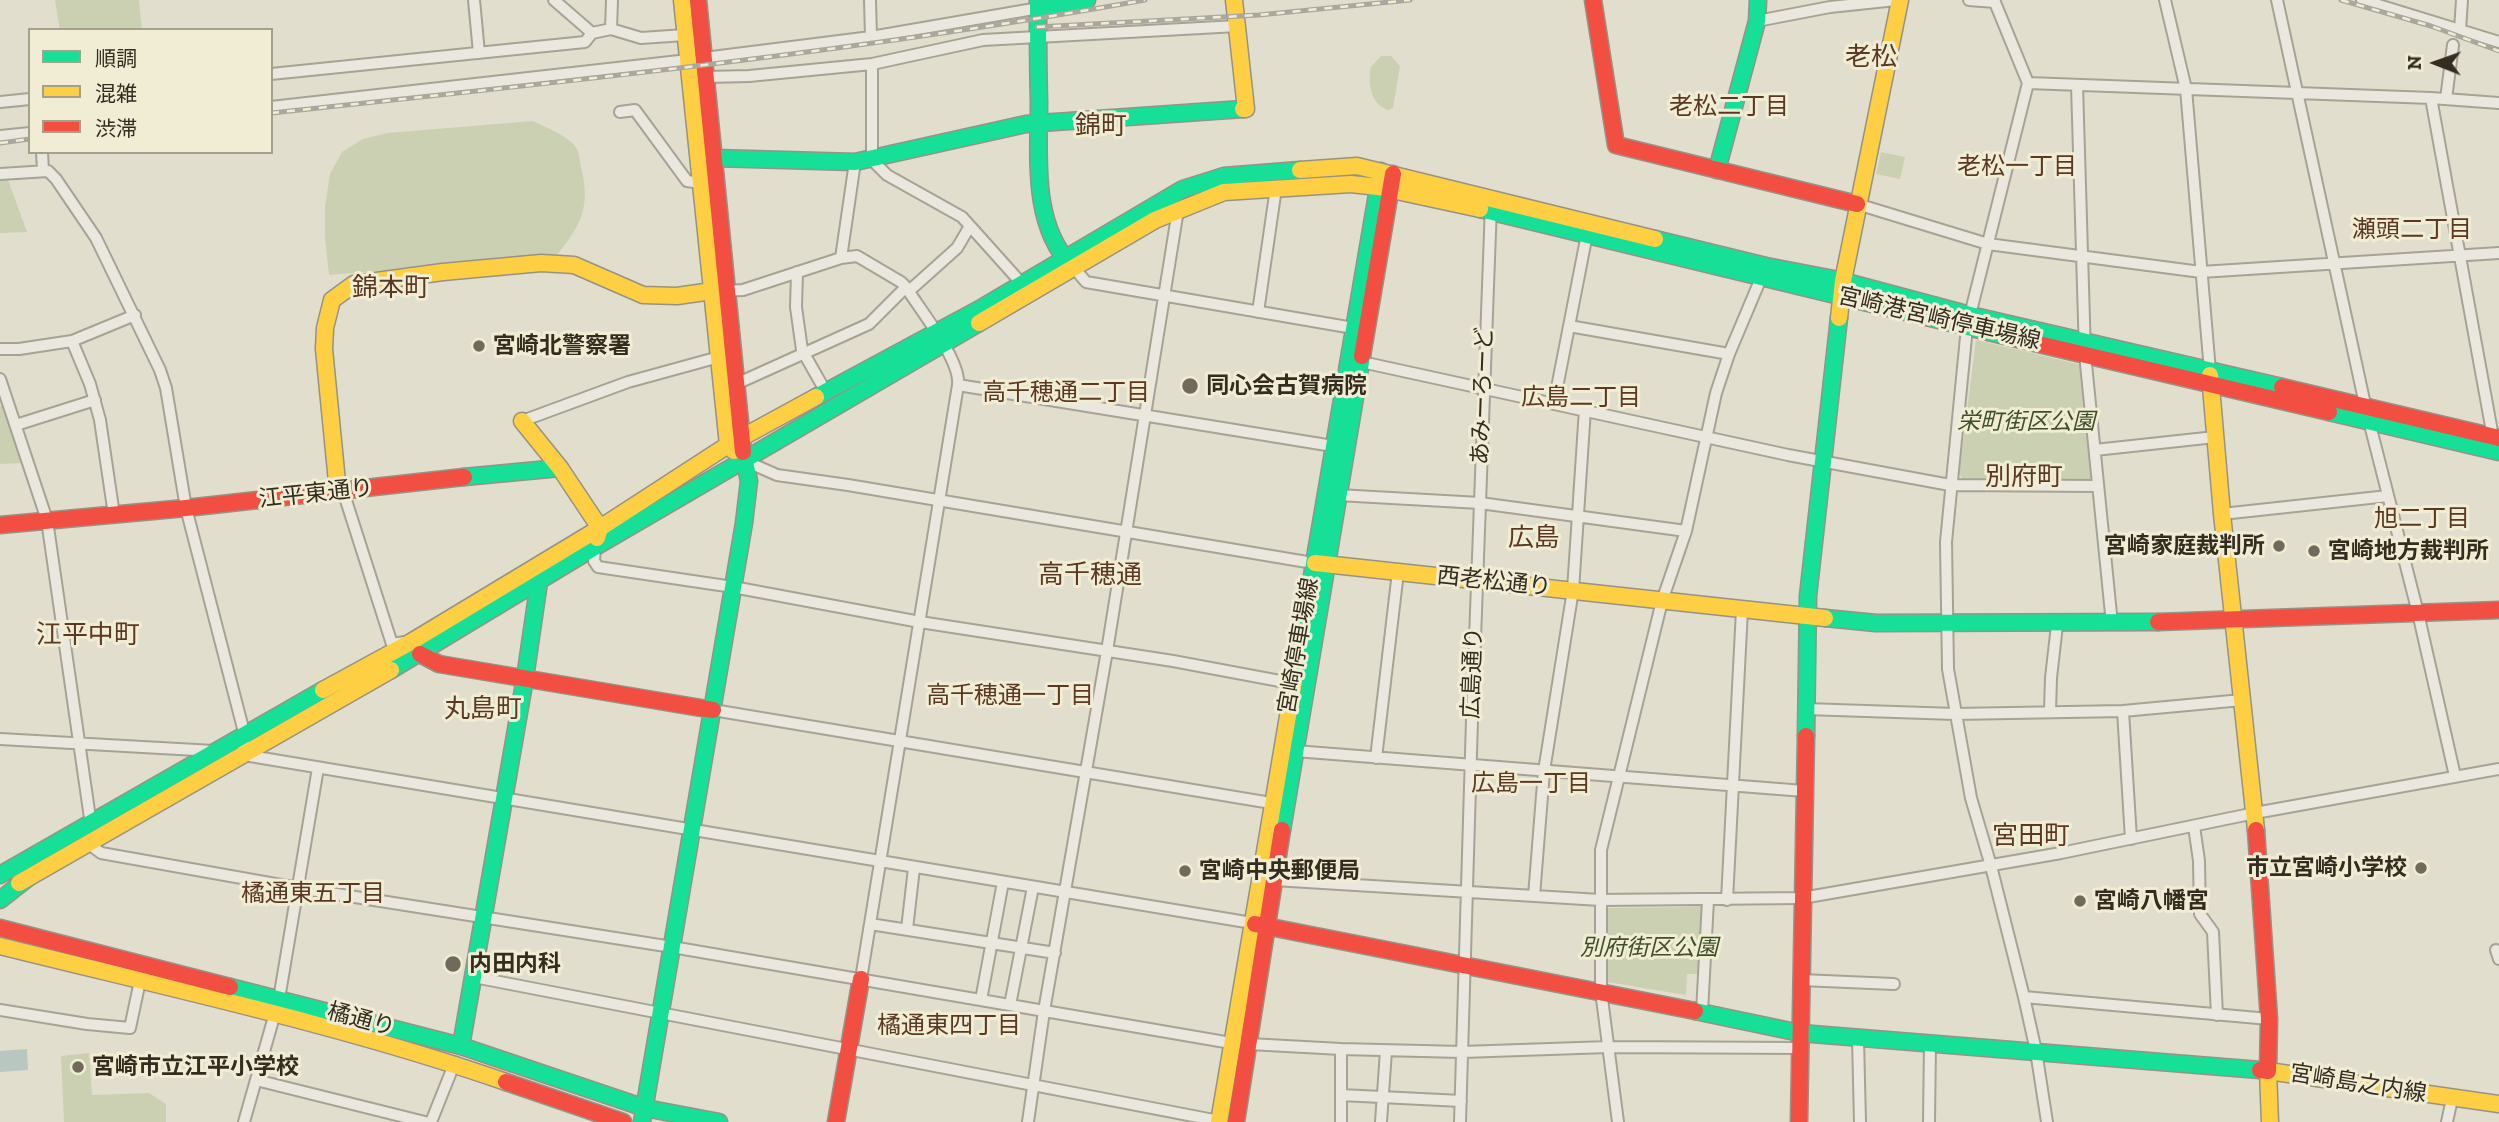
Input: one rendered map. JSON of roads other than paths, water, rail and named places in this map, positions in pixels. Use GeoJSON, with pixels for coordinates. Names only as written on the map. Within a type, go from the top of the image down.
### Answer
{"type":"FeatureCollection","features":[{"type":"Feature","properties":{"kind":"main road"},"geometry":{"type":"LineString","coordinates":[[643,1115],[713,710],[749,481],[736,442],[719,357],[720,291],[714,158],[706,76],[685,35],[682,0]]}},
{"type":"Feature","properties":{"kind":"main road"},"geometry":{"type":"LineString","coordinates":[[698,0],[696,59],[701,183],[736,384],[736,442]]}},
{"type":"Feature","properties":{"kind":"main road"},"geometry":{"type":"LineString","coordinates":[[1070,263],[1048,226],[1039,183],[1039,4],[1087,0]]}},
{"type":"Feature","properties":{"kind":"main road"},"geometry":{"type":"LineString","coordinates":[[714,158],[855,162],[1038,123],[1246,109],[1234,0]]}},
{"type":"Feature","properties":{"kind":"main road"},"geometry":{"type":"LineString","coordinates":[[1593,0],[1616,145],[1857,204]]}},
{"type":"Feature","properties":{"kind":"main road"},"geometry":{"type":"LineString","coordinates":[[1717,170],[1757,22],[1758,0]]}},
{"type":"Feature","properties":{"kind":"main road"},"geometry":{"type":"LineString","coordinates":[[1799,1122],[1807,617],[1842,289],[1898,0]]}},
{"type":"Feature","properties":{"kind":"main road"},"geometry":{"type":"LineString","coordinates":[[0,893],[242,755],[415,648],[736,442],[939,338],[1070,263],[1093,244],[1182,189],[1224,176],[1331,167],[1357,166],[1386,180]]}},
{"type":"Feature","properties":{"kind":"main road"},"geometry":{"type":"LineString","coordinates":[[0,875],[264,723],[415,648],[539,582],[743,460],[1023,285],[1155,220],[1224,192],[1386,180]]}},
{"type":"Feature","properties":{"kind":"main road","name":"宮崎港宮崎停車場線"},"geometry":{"type":"LineString","coordinates":[[1386,180],[1969,321],[2497,443]]}},
{"type":"Feature","properties":{"kind":"main road","name":"宮崎停車場線"},"geometry":{"type":"LineString","coordinates":[[1225,1122],[1231,1043],[1259,924],[1386,180]]}},
{"type":"Feature","properties":{"kind":"main road"},"geometry":{"type":"LineString","coordinates":[[340,492],[324,349],[325,328],[332,300],[354,284],[541,263],[574,265],[643,295],[677,296],[720,291]]}},
{"type":"Feature","properties":{"kind":"main road"},"geometry":{"type":"LineString","coordinates":[[1259,924],[1702,1012],[1800,1041],[1858,1039],[2268,1071],[2269,1019],[2255,813],[2222,514],[2210,377]]}},
{"type":"Feature","properties":{"kind":"main road"},"geometry":{"type":"LineString","coordinates":[[522,421],[560,468],[600,528],[595,547]]}},
{"type":"Feature","properties":{"kind":"main road","name":"江平東通り"},"geometry":{"type":"LineString","coordinates":[[0,525],[560,468]]}},
{"type":"Feature","properties":{"kind":"main road","name":"西老松通り"},"geometry":{"type":"LineString","coordinates":[[1319,564],[1876,623],[2112,624],[2499,610]]}},
{"type":"Feature","properties":{"kind":"main road"},"geometry":{"type":"LineString","coordinates":[[461,1046],[525,678],[539,582]]}},
{"type":"Feature","properties":{"kind":"main road"},"geometry":{"type":"LineString","coordinates":[[415,648],[439,664],[713,710]]}},
{"type":"Feature","properties":{"kind":"main road","name":"宮崎停車場線"},"geometry":{"type":"LineString","coordinates":[[1225,1122],[1248,1044],[1259,924],[1274,880],[1280,804],[1295,751],[1299,684]]}},
{"type":"Feature","properties":{"kind":"main road"},"geometry":{"type":"LineString","coordinates":[[0,900],[28,878]]}},
{"type":"Feature","properties":{"kind":"main road","name":"橘通り"},"geometry":{"type":"LineString","coordinates":[[3,927],[277,1007],[623,1122]]}},
{"type":"Feature","properties":{"kind":"main road","name":"橘通り"},"geometry":{"type":"LineString","coordinates":[[0,946],[140,981],[461,1046],[643,1115],[719,1122]]}},
{"type":"Feature","properties":{"kind":"main road"},"geometry":{"type":"LineString","coordinates":[[836,1122],[860,979]]}},
{"type":"Feature","properties":{"kind":"main road","name":"宮崎島之内線"},"geometry":{"type":"LineString","coordinates":[[2270,1122],[2268,1071],[2499,1104]]}},
{"type":"Feature","properties":{"kind":"street"},"geometry":{"type":"LineString","coordinates":[[474,0],[479,53]]}},
{"type":"Feature","properties":{"kind":"street"},"geometry":{"type":"LineString","coordinates":[[554,0],[592,33]]}},
{"type":"Feature","properties":{"kind":"street"},"geometry":{"type":"LineString","coordinates":[[611,29],[612,0]]}},
{"type":"Feature","properties":{"kind":"street"},"geometry":{"type":"LineString","coordinates":[[870,0],[871,37]]}},
{"type":"Feature","properties":{"kind":"street"},"geometry":{"type":"LineString","coordinates":[[1757,22],[1830,7],[1898,0]]}},
{"type":"Feature","properties":{"kind":"street"},"geometry":{"type":"LineString","coordinates":[[1969,0],[1994,1],[2028,83],[1969,321],[1946,542],[1948,669],[1971,798],[1992,866],[2024,997],[2047,1122]]}},
{"type":"Feature","properties":{"kind":"street"},"geometry":{"type":"LineString","coordinates":[[2165,0],[2186,89],[2210,377]]}},
{"type":"Feature","properties":{"kind":"street"},"geometry":{"type":"LineString","coordinates":[[2277,0],[2368,415],[2418,613],[2455,776]]}},
{"type":"Feature","properties":{"kind":"street"},"geometry":{"type":"LineString","coordinates":[[2362,0],[2499,42]]}},
{"type":"Feature","properties":{"kind":"street"},"geometry":{"type":"LineString","coordinates":[[2460,30],[2462,0]]}},
{"type":"Feature","properties":{"kind":"street"},"geometry":{"type":"LineString","coordinates":[[273,107],[871,37],[1039,4]]}},
{"type":"Feature","properties":{"kind":"street"},"geometry":{"type":"LineString","coordinates":[[706,76],[749,76],[872,64],[983,40],[1237,26]]}},
{"type":"Feature","properties":{"kind":"street"},"geometry":{"type":"LineString","coordinates":[[273,75],[585,43],[592,33],[611,29],[641,38],[685,35]]}},
{"type":"Feature","properties":{"kind":"street"},"geometry":{"type":"LineString","coordinates":[[2446,99],[2453,45]]}},
{"type":"Feature","properties":{"kind":"street"},"geometry":{"type":"LineString","coordinates":[[872,64],[872,160],[887,175],[955,213],[1023,285]]}},
{"type":"Feature","properties":{"kind":"street"},"geometry":{"type":"LineString","coordinates":[[2028,83],[2431,98],[2499,103]]}},
{"type":"Feature","properties":{"kind":"street"},"geometry":{"type":"LineString","coordinates":[[2077,85],[2084,347],[2112,624]]}},
{"type":"Feature","properties":{"kind":"street"},"geometry":{"type":"LineString","coordinates":[[2431,98],[2497,443]]}},
{"type":"Feature","properties":{"kind":"street"},"geometry":{"type":"LineString","coordinates":[[0,102],[28,99]]}},
{"type":"Feature","properties":{"kind":"street"},"geometry":{"type":"LineString","coordinates":[[620,112],[635,110],[687,181],[701,183],[714,158]]}},
{"type":"Feature","properties":{"kind":"street"},"geometry":{"type":"LineString","coordinates":[[0,136],[28,133]]}},
{"type":"Feature","properties":{"kind":"street"},"geometry":{"type":"LineString","coordinates":[[42,154],[43,171]]}},
{"type":"Feature","properties":{"kind":"street"},"geometry":{"type":"LineString","coordinates":[[841,258],[855,162]]}},
{"type":"Feature","properties":{"kind":"street"},"geometry":{"type":"LineString","coordinates":[[0,174],[48,171],[56,179],[96,238],[135,315],[166,388],[186,508],[244,736],[242,755]]}},
{"type":"Feature","properties":{"kind":"street"},"geometry":{"type":"LineString","coordinates":[[1258,312],[1276,188]]}},
{"type":"Feature","properties":{"kind":"street","name":"あみーろーど"},"geometry":{"type":"LineString","coordinates":[[1477,580],[1491,204]]}},
{"type":"Feature","properties":{"kind":"street"},"geometry":{"type":"LineString","coordinates":[[1857,204],[1988,244],[2201,272],[2499,253]]}},
{"type":"Feature","properties":{"kind":"street"},"geometry":{"type":"LineString","coordinates":[[1028,1122],[1044,1011],[1107,651],[1178,210]]}},
{"type":"Feature","properties":{"kind":"street"},"geometry":{"type":"LineString","coordinates":[[736,384],[869,324],[957,248],[970,226]]}},
{"type":"Feature","properties":{"kind":"street"},"geometry":{"type":"LineString","coordinates":[[1554,403],[1588,229]]}},
{"type":"Feature","properties":{"kind":"street"},"geometry":{"type":"LineString","coordinates":[[720,291],[743,290],[841,258],[857,256],[908,289],[957,371],[958,385],[860,979]]}},
{"type":"Feature","properties":{"kind":"street"},"geometry":{"type":"LineString","coordinates":[[1070,263],[1086,282],[1359,329]]}},
{"type":"Feature","properties":{"kind":"street"},"geometry":{"type":"LineString","coordinates":[[1618,1122],[1601,992],[1601,850],[1662,601],[1686,531],[1705,437],[1730,354],[1764,271]]}},
{"type":"Feature","properties":{"kind":"street"},"geometry":{"type":"LineString","coordinates":[[797,272],[799,339],[804,355],[827,394]]}},
{"type":"Feature","properties":{"kind":"street"},"geometry":{"type":"LineString","coordinates":[[0,349],[72,341],[135,315]]}},
{"type":"Feature","properties":{"kind":"street"},"geometry":{"type":"LineString","coordinates":[[1569,326],[1730,354]]}},
{"type":"Feature","properties":{"kind":"street"},"geometry":{"type":"LineString","coordinates":[[72,341],[100,421],[114,515]]}},
{"type":"Feature","properties":{"kind":"street"},"geometry":{"type":"LineString","coordinates":[[522,421],[628,382],[719,357]]}},
{"type":"Feature","properties":{"kind":"street"},"geometry":{"type":"LineString","coordinates":[[1354,360],[1823,462],[1950,485],[2098,486]]}},
{"type":"Feature","properties":{"kind":"street"},"geometry":{"type":"LineString","coordinates":[[0,379],[47,520],[91,825]]}},
{"type":"Feature","properties":{"kind":"street"},"geometry":{"type":"LineString","coordinates":[[958,385],[1339,447]]}},
{"type":"Feature","properties":{"kind":"street"},"geometry":{"type":"LineString","coordinates":[[16,425],[94,400]]}},
{"type":"Feature","properties":{"kind":"street"},"geometry":{"type":"LineString","coordinates":[[1534,896],[1544,771],[1573,590],[1585,409]]}},
{"type":"Feature","properties":{"kind":"street"},"geometry":{"type":"LineString","coordinates":[[2095,450],[2215,437]]}},
{"type":"Feature","properties":{"kind":"street"},"geometry":{"type":"LineString","coordinates":[[743,460],[777,475],[1319,564]]}},
{"type":"Feature","properties":{"kind":"street"},"geometry":{"type":"LineString","coordinates":[[1332,491],[1480,503],[1686,531]]}},
{"type":"Feature","properties":{"kind":"street"},"geometry":{"type":"LineString","coordinates":[[340,492],[392,644],[415,648]]}},
{"type":"Feature","properties":{"kind":"street"},"geometry":{"type":"LineString","coordinates":[[2222,514],[2388,496]]}},
{"type":"Feature","properties":{"kind":"street"},"geometry":{"type":"LineString","coordinates":[[595,547],[594,561],[598,567],[733,587],[920,622],[1299,684]]}},
{"type":"Feature","properties":{"kind":"street"},"geometry":{"type":"LineString","coordinates":[[1376,758],[1398,572]]}},
{"type":"Feature","properties":{"kind":"street","name":"広島通り"},"geometry":{"type":"LineString","coordinates":[[1460,1122],[1477,580]]}},
{"type":"Feature","properties":{"kind":"street"},"geometry":{"type":"LineString","coordinates":[[1727,900],[1742,610]]}},
{"type":"Feature","properties":{"kind":"street"},"geometry":{"type":"LineString","coordinates":[[2050,711],[2057,625]]}},
{"type":"Feature","properties":{"kind":"street"},"geometry":{"type":"LineString","coordinates":[[1806,709],[1955,713],[2123,711],[2242,700]]}},
{"type":"Feature","properties":{"kind":"street"},"geometry":{"type":"LineString","coordinates":[[713,710],[1085,774],[1280,804]]}},
{"type":"Feature","properties":{"kind":"street"},"geometry":{"type":"LineString","coordinates":[[2123,711],[2131,839]]}},
{"type":"Feature","properties":{"kind":"street"},"geometry":{"type":"LineString","coordinates":[[0,739],[242,755],[1259,924]]}},
{"type":"Feature","properties":{"kind":"street"},"geometry":{"type":"LineString","coordinates":[[1295,751],[1804,791]]}},
{"type":"Feature","properties":{"kind":"street"},"geometry":{"type":"LineString","coordinates":[[244,1122],[277,1007],[318,768]]}},
{"type":"Feature","properties":{"kind":"street"},"geometry":{"type":"LineString","coordinates":[[1274,880],[1600,900],[1802,898],[1992,866],[2255,813],[2499,769]]}},
{"type":"Feature","properties":{"kind":"street"},"geometry":{"type":"LineString","coordinates":[[2194,826],[2199,861],[2200,914],[2213,932],[2217,1015]]}},
{"type":"Feature","properties":{"kind":"street"},"geometry":{"type":"LineString","coordinates":[[89,844],[101,853],[298,888],[671,947],[1231,1043],[1462,1052],[1800,1041]]}},
{"type":"Feature","properties":{"kind":"street"},"geometry":{"type":"LineString","coordinates":[[906,929],[914,868]]}},
{"type":"Feature","properties":{"kind":"street"},"geometry":{"type":"LineString","coordinates":[[981,1000],[1003,882]]}},
{"type":"Feature","properties":{"kind":"street"},"geometry":{"type":"LineString","coordinates":[[1010,1005],[1033,887]]}},
{"type":"Feature","properties":{"kind":"street"},"geometry":{"type":"LineString","coordinates":[[1702,1012],[1708,900]]}},
{"type":"Feature","properties":{"kind":"street"},"geometry":{"type":"LineString","coordinates":[[870,924],[1055,953]]}},
{"type":"Feature","properties":{"kind":"street"},"geometry":{"type":"LineString","coordinates":[[474,977],[1225,1122]]}},
{"type":"Feature","properties":{"kind":"street"},"geometry":{"type":"LineString","coordinates":[[1801,980],[1894,985]]}},
{"type":"Feature","properties":{"kind":"street"},"geometry":{"type":"LineString","coordinates":[[0,1010],[130,1028],[140,981]]}},
{"type":"Feature","properties":{"kind":"street"},"geometry":{"type":"LineString","coordinates":[[2024,997],[2269,1019]]}},
{"type":"Feature","properties":{"kind":"street"},"geometry":{"type":"LineString","coordinates":[[1858,1039],[1860,1122]]}},
{"type":"Feature","properties":{"kind":"street"},"geometry":{"type":"LineString","coordinates":[[1929,1122],[1930,1044]]}},
{"type":"Feature","properties":{"kind":"street"},"geometry":{"type":"LineString","coordinates":[[431,1122],[461,1046]]}},
{"type":"Feature","properties":{"kind":"street"},"geometry":{"type":"LineString","coordinates":[[1341,1049],[1341,1122]]}},
{"type":"Feature","properties":{"kind":"street"},"geometry":{"type":"LineString","coordinates":[[1381,1122],[1386,1051]]}},
{"type":"Feature","properties":{"kind":"street"},"geometry":{"type":"LineString","coordinates":[[256,1080],[425,1122]]}},
{"type":"Feature","properties":{"kind":"street"},"geometry":{"type":"LineString","coordinates":[[1341,1095],[1461,1101]]}},
{"type":"Feature","properties":{"kind":"street"},"geometry":{"type":"LineString","coordinates":[[2447,1122],[2452,1099]]}},
{"type":"Feature","properties":{"kind":"railway"},"geometry":{"type":"LineString","coordinates":[[273,113],[819,50],[1036,19],[1145,0]]}},
{"type":"Feature","properties":{"kind":"railway"},"geometry":{"type":"LineString","coordinates":[[1037,27],[1259,15],[1410,0]]}},
{"type":"Feature","properties":{"kind":"railway"},"geometry":{"type":"LineString","coordinates":[[2341,0],[2431,26],[2499,51]]}},
{"type":"Feature","properties":{"kind":"railway"},"geometry":{"type":"LineString","coordinates":[[0,143],[28,139]]}},
{"type":"Feature","properties":{"kind":"place","name":"宮崎北警察署"},"geometry":{"type":"Point","coordinates":[479,346]}},
{"type":"Feature","properties":{"kind":"place","name":"同心会古賀病院"},"geometry":{"type":"Point","coordinates":[1190,386]}},
{"type":"Feature","properties":{"kind":"place","name":"宮崎家庭裁判所"},"geometry":{"type":"Point","coordinates":[2279,546]}},
{"type":"Feature","properties":{"kind":"place","name":"宮崎地方裁判所"},"geometry":{"type":"Point","coordinates":[2314,551]}},
{"type":"Feature","properties":{"kind":"place","name":"市立宮崎小学校"},"geometry":{"type":"Point","coordinates":[2421,868]}},
{"type":"Feature","properties":{"kind":"place","name":"宮崎中央郵便局"},"geometry":{"type":"Point","coordinates":[1185,871]}},
{"type":"Feature","properties":{"kind":"place","name":"宮崎八幡宮"},"geometry":{"type":"Point","coordinates":[2080,901]}},
{"type":"Feature","properties":{"kind":"place","name":"内田内科"},"geometry":{"type":"Point","coordinates":[453,964]}},
{"type":"Feature","properties":{"kind":"place","name":"宮崎市立江平小学校"},"geometry":{"type":"Point","coordinates":[78,1067]}},
{"type":"Feature","properties":{"kind":"district","name":"老松"},"geometry":{"type":"Point","coordinates":[1871,58]}},
{"type":"Feature","properties":{"kind":"district","name":"老松二丁目"},"geometry":{"type":"Point","coordinates":[1729,107]}},
{"type":"Feature","properties":{"kind":"district","name":"錦町"},"geometry":{"type":"Point","coordinates":[1101,127]}},
{"type":"Feature","properties":{"kind":"district","name":"老松一丁目"},"geometry":{"type":"Point","coordinates":[2017,167]}},
{"type":"Feature","properties":{"kind":"district","name":"瀬頭二丁目"},"geometry":{"type":"Point","coordinates":[2412,230]}},
{"type":"Feature","properties":{"kind":"district","name":"錦本町"},"geometry":{"type":"Point","coordinates":[391,289]}},
{"type":"Feature","properties":{"kind":"district","name":"高千穂通二丁目"},"geometry":{"type":"Point","coordinates":[1066,393]}},
{"type":"Feature","properties":{"kind":"district","name":"広島二丁目"},"geometry":{"type":"Point","coordinates":[1581,398]}},
{"type":"Feature","properties":{"kind":"district","name":"別府町"},"geometry":{"type":"Point","coordinates":[2024,478]}},
{"type":"Feature","properties":{"kind":"district","name":"旭二丁目"},"geometry":{"type":"Point","coordinates":[2422,519]}},
{"type":"Feature","properties":{"kind":"district","name":"広島"},"geometry":{"type":"Point","coordinates":[1534,539]}},
{"type":"Feature","properties":{"kind":"district","name":"高千穂通"},"geometry":{"type":"Point","coordinates":[1090,576]}},
{"type":"Feature","properties":{"kind":"district","name":"江平中町"},"geometry":{"type":"Point","coordinates":[88,636]}},
{"type":"Feature","properties":{"kind":"district","name":"高千穂通一丁目"},"geometry":{"type":"Point","coordinates":[1010,696]}},
{"type":"Feature","properties":{"kind":"district","name":"丸島町"},"geometry":{"type":"Point","coordinates":[483,710]}},
{"type":"Feature","properties":{"kind":"district","name":"広島一丁目"},"geometry":{"type":"Point","coordinates":[1531,784]}},
{"type":"Feature","properties":{"kind":"district","name":"宮田町"},"geometry":{"type":"Point","coordinates":[2031,837]}},
{"type":"Feature","properties":{"kind":"district","name":"橘通東五丁目"},"geometry":{"type":"Point","coordinates":[313,894]}},
{"type":"Feature","properties":{"kind":"district","name":"橘通東四丁目"},"geometry":{"type":"Point","coordinates":[949,1026]}},
{"type":"Feature","properties":{"kind":"park label","name":"栄町街区公園"},"geometry":{"type":"Point","coordinates":[2026,422]}},
{"type":"Feature","properties":{"kind":"park label","name":"別府街区公園"},"geometry":{"type":"Point","coordinates":[1649,948]}}]}
